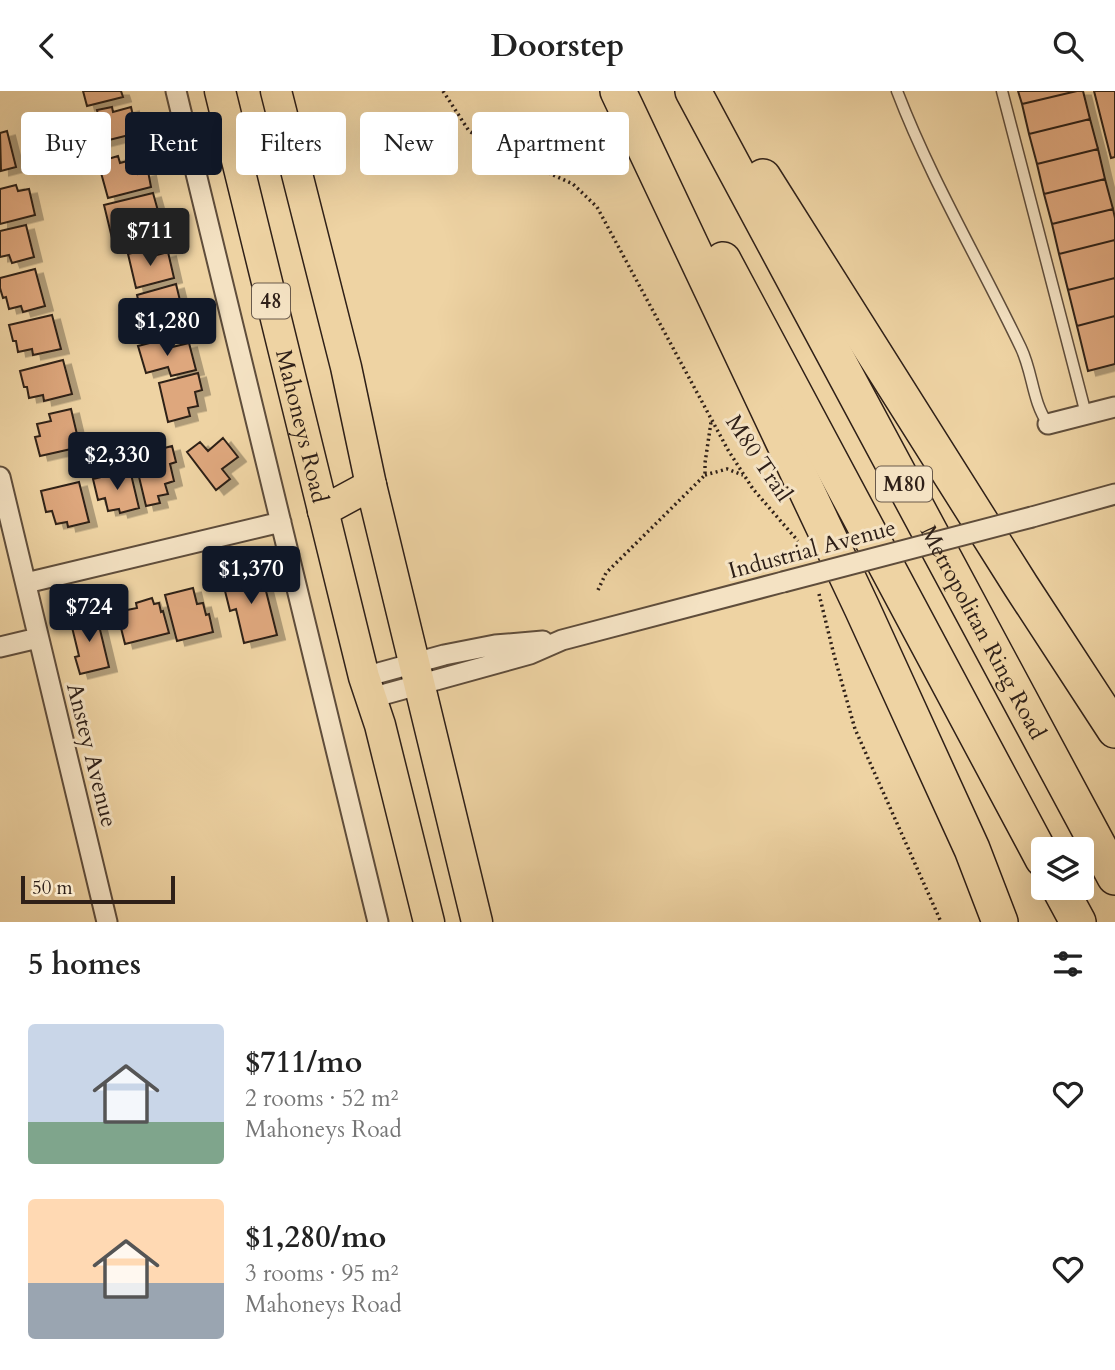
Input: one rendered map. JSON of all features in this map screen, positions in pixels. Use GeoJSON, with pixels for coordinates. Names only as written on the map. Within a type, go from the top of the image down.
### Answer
{"type":"FeatureCollection","features":[{"type":"Feature","properties":{"kind":"highway"},"geometry":{"type":"LineString","coordinates":[[618,91],[862,608],[972,849],[1000,922]]}},
{"type":"Feature","properties":{"kind":"highway","name":"M80"},"geometry":{"type":"LineString","coordinates":[[632,91],[1031,837]]}},
{"type":"Feature","properties":{"kind":"highway","name":"Metropolitan Ring Road"},"geometry":{"type":"LineString","coordinates":[[693,91],[1115,877]]}},
{"type":"Feature","properties":{"kind":"highway"},"geometry":{"type":"LineString","coordinates":[[709,91],[1006,563],[1115,730]]}},
{"type":"Feature","properties":{"kind":"highway"},"geometry":{"type":"LineString","coordinates":[[1066,900],[1078,922]]}},
{"type":"Feature","properties":{"kind":"main road","name":"Mahoneys Road"},"geometry":{"type":"LineString","coordinates":[[220,91],[323,511],[429,922]]}},
{"type":"Feature","properties":{"kind":"main road","name":"48"},"geometry":{"type":"LineString","coordinates":[[276,91],[345,367],[477,922]]}},
{"type":"Feature","properties":{"kind":"main road"},"geometry":{"type":"LineString","coordinates":[[323,511],[371,485]]}},
{"type":"Feature","properties":{"kind":"street","name":"Mahoneys Road"},"geometry":{"type":"LineString","coordinates":[[176,91],[380,918]]}},
{"type":"Feature","properties":{"kind":"street"},"geometry":{"type":"LineString","coordinates":[[1048,424],[1115,407]]}},
{"type":"Feature","properties":{"kind":"street","name":"Anstey Avenue"},"geometry":{"type":"LineString","coordinates":[[0,477],[107,922]]}},
{"type":"Feature","properties":{"kind":"street","name":"Industrial Avenue"},"geometry":{"type":"LineString","coordinates":[[368,687],[417,674],[530,654],[562,640],[1115,494]]}},
{"type":"Feature","properties":{"kind":"street"},"geometry":{"type":"LineString","coordinates":[[26,583],[281,522]]}},
{"type":"Feature","properties":{"kind":"street"},"geometry":{"type":"LineString","coordinates":[[0,647],[38,638]]}},
{"type":"Feature","properties":{"kind":"lane"},"geometry":{"type":"LineString","coordinates":[[897,91],[912,131],[1023,352],[1041,414],[1048,424]]}},
{"type":"Feature","properties":{"kind":"lane"},"geometry":{"type":"LineString","coordinates":[[1002,91],[1086,414]]}},
{"type":"Feature","properties":{"kind":"path","name":"M80 Trail"},"geometry":{"type":"LineString","coordinates":[[443,91],[469,131],[513,157],[573,184],[597,207],[711,420],[753,489],[802,547]]}},
{"type":"Feature","properties":{"kind":"path"},"geometry":{"type":"LineString","coordinates":[[705,475],[711,420]]}},
{"type":"Feature","properties":{"kind":"path"},"geometry":{"type":"LineString","coordinates":[[598,590],[606,573],[705,475],[727,469],[745,476]]}},
{"type":"Feature","properties":{"kind":"path"},"geometry":{"type":"LineString","coordinates":[[818,593],[855,729],[941,922]]}},
{"type":"Feature","properties":{"kind":"building"},"geometry":{"type":"Polygon","coordinates":[[[83,91],[121,91],[123,97],[87,106],[83,91]]]}},
{"type":"Feature","properties":{"kind":"building"},"geometry":{"type":"Polygon","coordinates":[[[1018,91],[1077,91],[1022,104],[1018,91]]]}},
{"type":"Feature","properties":{"kind":"building"},"geometry":{"type":"Polygon","coordinates":[[[1083,91],[1090,119],[1029,134],[1022,104],[1083,91]]]}},
{"type":"Feature","properties":{"kind":"building"},"geometry":{"type":"Polygon","coordinates":[[[1094,91],[1115,91],[1115,157],[1111,158],[1094,91]]]}},
{"type":"Feature","properties":{"kind":"building"},"geometry":{"type":"Polygon","coordinates":[[[112,107],[113,112],[131,107],[132,112],[125,112],[125,136],[111,140],[111,112],[97,110],[112,107]]]}},
{"type":"Feature","properties":{"kind":"building"},"geometry":{"type":"Polygon","coordinates":[[[1090,119],[1098,149],[1037,164],[1029,134],[1090,119]]]}},
{"type":"Feature","properties":{"kind":"building"},"geometry":{"type":"Polygon","coordinates":[[[7,131],[16,167],[1,171],[0,133],[7,131]]]}},
{"type":"Feature","properties":{"kind":"building"},"geometry":{"type":"Polygon","coordinates":[[[1098,149],[1105,179],[1044,194],[1037,164],[1098,149]]]}},
{"type":"Feature","properties":{"kind":"building"},"geometry":{"type":"Polygon","coordinates":[[[118,156],[120,163],[125,162],[125,175],[149,175],[151,187],[108,198],[102,175],[111,175],[111,158],[118,156]]]}},
{"type":"Feature","properties":{"kind":"building"},"geometry":{"type":"Polygon","coordinates":[[[1105,179],[1113,209],[1052,224],[1044,194],[1105,179]]]}},
{"type":"Feature","properties":{"kind":"building"},"geometry":{"type":"Polygon","coordinates":[[[16,185],[18,191],[29,189],[35,215],[0,224],[0,189],[16,185]]]}},
{"type":"Feature","properties":{"kind":"building"},"geometry":{"type":"Polygon","coordinates":[[[153,193],[160,218],[145,222],[147,229],[112,238],[104,205],[153,193]]]}},
{"type":"Feature","properties":{"kind":"building"},"geometry":{"type":"Polygon","coordinates":[[[1113,209],[1115,240],[1059,254],[1052,224],[1113,209]]]}},
{"type":"Feature","properties":{"kind":"building"},"geometry":{"type":"Polygon","coordinates":[[[26,225],[34,257],[12,263],[9,255],[0,257],[0,231],[26,225]]]}},
{"type":"Feature","properties":{"kind":"building"},"geometry":{"type":"Polygon","coordinates":[[[1115,240],[1115,278],[1068,290],[1059,254],[1115,240]]]}},
{"type":"Feature","properties":{"kind":"building"},"geometry":{"type":"Polygon","coordinates":[[[151,248],[153,256],[168,252],[174,278],[136,288],[128,254],[151,248]]]}},
{"type":"Feature","properties":{"kind":"building"},"geometry":{"type":"Polygon","coordinates":[[[35,269],[45,306],[23,312],[21,306],[9,309],[0,288],[0,278],[35,269]]]}},
{"type":"Feature","properties":{"kind":"building"},"geometry":{"type":"Polygon","coordinates":[[[1115,278],[1115,316],[1077,326],[1068,290],[1115,278]]]}},
{"type":"Feature","properties":{"kind":"building"},"geometry":{"type":"Polygon","coordinates":[[[176,284],[183,313],[168,317],[169,323],[145,329],[137,295],[176,284]]]}},
{"type":"Feature","properties":{"kind":"building"},"geometry":{"type":"Polygon","coordinates":[[[52,315],[61,349],[33,355],[32,349],[18,352],[9,325],[52,315]]]}},
{"type":"Feature","properties":{"kind":"building"},"geometry":{"type":"Polygon","coordinates":[[[1115,316],[1115,364],[1088,371],[1077,326],[1115,316]]]}},
{"type":"Feature","properties":{"kind":"building"},"geometry":{"type":"Polygon","coordinates":[[[165,339],[168,348],[189,343],[196,370],[171,376],[168,367],[146,373],[138,346],[165,339]]]}},
{"type":"Feature","properties":{"kind":"building"},"geometry":{"type":"Polygon","coordinates":[[[63,360],[72,394],[44,401],[43,395],[29,398],[20,371],[63,360]]]}},
{"type":"Feature","properties":{"kind":"building"},"geometry":{"type":"Polygon","coordinates":[[[198,373],[202,390],[195,392],[198,406],[188,408],[190,416],[168,422],[159,383],[198,373]]]}},
{"type":"Feature","properties":{"kind":"building"},"geometry":{"type":"Polygon","coordinates":[[[71,409],[80,447],[40,456],[35,437],[40,436],[37,424],[51,421],[49,414],[71,409]]]}},
{"type":"Feature","properties":{"kind":"building"},"geometry":{"type":"Polygon","coordinates":[[[223,438],[238,457],[222,469],[230,479],[216,490],[187,452],[200,442],[208,451],[223,438]]]}},
{"type":"Feature","properties":{"kind":"building"},"geometry":{"type":"Polygon","coordinates":[[[172,446],[176,462],[170,464],[174,481],[165,484],[168,494],[158,496],[160,503],[146,506],[134,456],[172,446]]]}},
{"type":"Feature","properties":{"kind":"building"},"geometry":{"type":"Polygon","coordinates":[[[130,470],[139,508],[120,513],[119,509],[108,511],[105,498],[98,500],[93,479],[130,470]]]}},
{"type":"Feature","properties":{"kind":"building"},"geometry":{"type":"Polygon","coordinates":[[[79,482],[89,522],[68,527],[67,522],[56,524],[52,511],[46,512],[41,491],[79,482]]]}},
{"type":"Feature","properties":{"kind":"building"},"geometry":{"type":"Polygon","coordinates":[[[261,571],[277,635],[244,643],[236,609],[230,611],[223,583],[261,571]]]}},
{"type":"Feature","properties":{"kind":"building"},"geometry":{"type":"Polygon","coordinates":[[[193,588],[197,604],[203,603],[206,615],[209,614],[213,632],[177,641],[165,595],[193,588]]]}},
{"type":"Feature","properties":{"kind":"building"},"geometry":{"type":"Polygon","coordinates":[[[152,598],[154,604],[159,603],[161,612],[163,611],[169,633],[125,644],[120,624],[125,623],[122,611],[137,608],[136,603],[152,598]]]}},
{"type":"Feature","properties":{"kind":"building"},"geometry":{"type":"Polygon","coordinates":[[[96,613],[109,667],[80,674],[75,657],[79,656],[70,619],[96,613]]]}}]}
